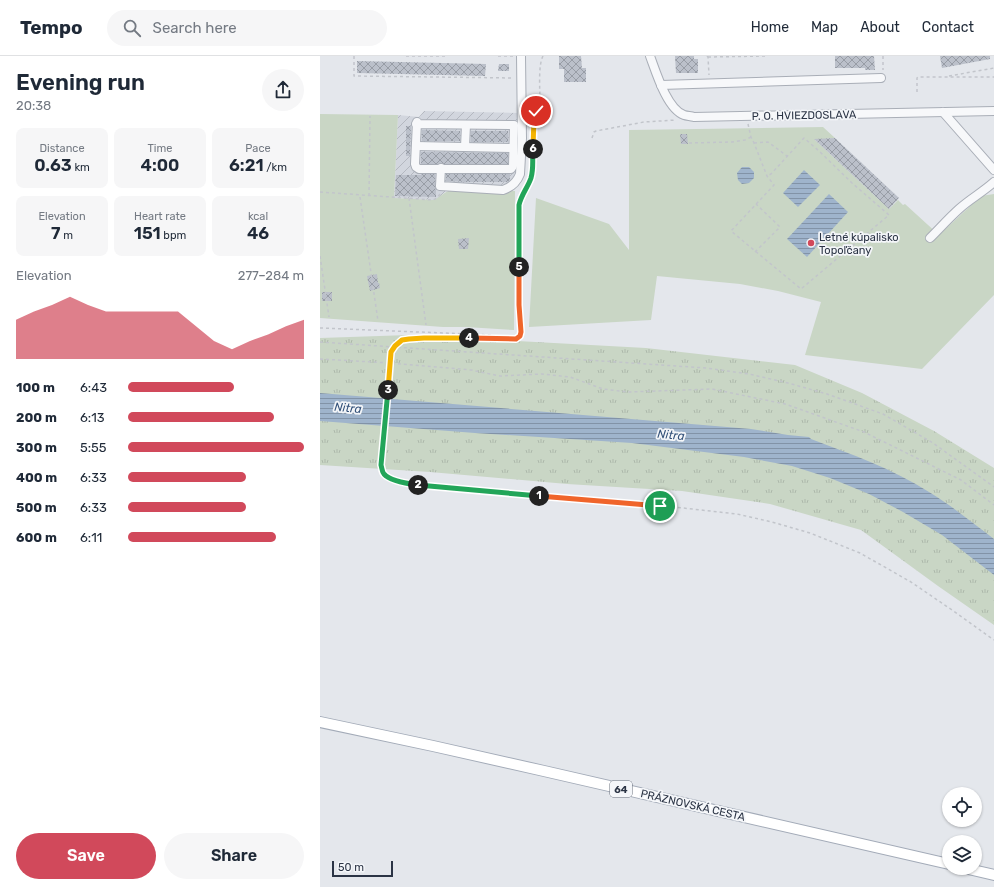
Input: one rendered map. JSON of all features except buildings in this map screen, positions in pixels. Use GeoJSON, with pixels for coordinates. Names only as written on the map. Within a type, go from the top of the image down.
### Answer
{"type":"FeatureCollection","features":[{"type":"Feature","properties":{"kind":"main road","name":"PRÁZNOVSKÁ CESTA"},"geometry":{"type":"LineString","coordinates":[[320,722],[433,746],[942,862]]}},
{"type":"Feature","properties":{"kind":"main road"},"geometry":{"type":"LineString","coordinates":[[982,872],[994,875]]}},
{"type":"Feature","properties":{"kind":"street"},"geometry":{"type":"LineString","coordinates":[[441,168],[440,186],[503,190],[509,188],[518,179],[520,174],[522,138],[522,56]]}},
{"type":"Feature","properties":{"kind":"street","name":"P. O. HVIEZDOSLAVA"},"geometry":{"type":"LineString","coordinates":[[650,56],[669,102],[675,110],[684,115],[694,117],[994,111]]}},
{"type":"Feature","properties":{"kind":"street"},"geometry":{"type":"LineString","coordinates":[[661,84],[881,78]]}},
{"type":"Feature","properties":{"kind":"street"},"geometry":{"type":"LineString","coordinates":[[943,112],[994,170]]}},
{"type":"Feature","properties":{"kind":"street"},"geometry":{"type":"LineString","coordinates":[[416,123],[466,125],[514,125],[513,166],[511,169],[419,169],[416,167],[416,123]]}},
{"type":"Feature","properties":{"kind":"street"},"geometry":{"type":"LineString","coordinates":[[465,147],[466,125]]}},
{"type":"Feature","properties":{"kind":"street"},"geometry":{"type":"LineString","coordinates":[[416,146],[513,148]]}},
{"type":"Feature","properties":{"kind":"street"},"geometry":{"type":"LineString","coordinates":[[930,238],[958,209],[974,196],[988,188],[994,182]]}},
{"type":"Feature","properties":{"kind":"path"},"geometry":{"type":"LineString","coordinates":[[354,56],[354,76],[522,78]]}},
{"type":"Feature","properties":{"kind":"path"},"geometry":{"type":"LineString","coordinates":[[406,56],[445,56]]}},
{"type":"Feature","properties":{"kind":"path"},"geometry":{"type":"LineString","coordinates":[[498,56],[517,56]]}},
{"type":"Feature","properties":{"kind":"path"},"geometry":{"type":"LineString","coordinates":[[543,56],[540,69],[540,102],[534,116],[533,165],[531,176],[519,205],[520,336],[516,339],[409,339],[402,340],[395,346],[391,352],[383,441],[381,465],[384,474],[392,479],[412,484],[444,488],[674,507],[736,514],[772,522],[810,533],[860,553],[911,582],[994,640]]}},
{"type":"Feature","properties":{"kind":"path"},"geometry":{"type":"LineString","coordinates":[[710,83],[707,56],[766,56]]}},
{"type":"Feature","properties":{"kind":"path"},"geometry":{"type":"LineString","coordinates":[[881,78],[884,78],[883,56]]}},
{"type":"Feature","properties":{"kind":"path"},"geometry":{"type":"LineString","coordinates":[[945,77],[994,68]]}},
{"type":"Feature","properties":{"kind":"path"},"geometry":{"type":"LineString","coordinates":[[917,92],[917,78],[994,77]]}},
{"type":"Feature","properties":{"kind":"path"},"geometry":{"type":"LineString","coordinates":[[369,196],[370,116]]}},
{"type":"Feature","properties":{"kind":"path"},"geometry":{"type":"LineString","coordinates":[[592,138],[594,132],[596,131],[644,122],[682,120]]}},
{"type":"Feature","properties":{"kind":"path"},"geometry":{"type":"LineString","coordinates":[[748,124],[751,137],[767,176],[774,185],[730,231],[801,289],[889,215],[804,138],[771,174],[767,176]]}},
{"type":"Feature","properties":{"kind":"path"},"geometry":{"type":"LineString","coordinates":[[689,143],[732,142],[745,140],[751,137]]}},
{"type":"Feature","properties":{"kind":"path"},"geometry":{"type":"LineString","coordinates":[[754,143],[768,142],[787,156]]}},
{"type":"Feature","properties":{"kind":"path"},"geometry":{"type":"LineString","coordinates":[[320,192],[433,200],[438,198],[441,193],[440,186]]}},
{"type":"Feature","properties":{"kind":"path"},"geometry":{"type":"LineString","coordinates":[[360,196],[378,321]]}},
{"type":"Feature","properties":{"kind":"path"},"geometry":{"type":"LineString","coordinates":[[408,198],[426,325]]}},
{"type":"Feature","properties":{"kind":"path"},"geometry":{"type":"LineString","coordinates":[[755,252],[780,227],[756,204]]}},
{"type":"Feature","properties":{"kind":"path"},"geometry":{"type":"LineString","coordinates":[[320,256],[329,317]]}},
{"type":"Feature","properties":{"kind":"path"},"geometry":{"type":"LineString","coordinates":[[320,328],[493,335]]}},
{"type":"Feature","properties":{"kind":"path"},"geometry":{"type":"LineString","coordinates":[[320,342],[706,368],[749,374],[827,394],[883,414],[933,443],[994,487]]}},
{"type":"Feature","properties":{"kind":"path"},"geometry":{"type":"LineString","coordinates":[[320,359],[471,370],[500,376],[542,374],[570,377],[603,390],[628,392],[712,390],[785,404],[864,432],[961,480],[994,505]]}},
{"type":"Feature","properties":{"kind":"shaded area"},"geometry":{"type":"Polygon","coordinates":[[[424,111],[518,113],[516,168],[510,182],[501,185],[447,185],[445,192],[434,200],[394,198],[398,115],[419,117],[424,111]]]}},
{"type":"Feature","properties":{"kind":"green space"},"geometry":{"type":"Polygon","coordinates":[[[320,114],[398,115],[394,198],[434,200],[451,190],[515,191],[514,330],[443,327],[320,318],[320,114]]]}},
{"type":"Feature","properties":{"kind":"green space","name":"Letné kúpalisko Topoľčany"},"geometry":{"type":"Polygon","coordinates":[[[823,127],[835,138],[815,140],[889,209],[898,200],[903,205],[905,204],[939,235],[981,196],[994,194],[994,295],[922,369],[805,355],[821,302],[778,291],[740,284],[657,276],[651,320],[529,327],[536,198],[609,224],[629,250],[629,130],[823,127]]]}},
{"type":"Feature","properties":{"kind":"green space"},"geometry":{"type":"Polygon","coordinates":[[[409,335],[646,348],[795,365],[862,393],[934,431],[994,468],[994,625],[861,530],[770,504],[682,491],[567,484],[430,472],[320,465],[320,338],[409,335]]]}},
{"type":"Feature","properties":{"kind":"water"},"geometry":{"type":"Polygon","coordinates":[[[742,167],[749,167],[754,172],[754,178],[749,183],[742,184],[738,180],[737,173],[742,167]]]}},
{"type":"Feature","properties":{"kind":"water"},"geometry":{"type":"Polygon","coordinates":[[[804,170],[820,185],[798,207],[783,193],[804,170]]]}},
{"type":"Feature","properties":{"kind":"water"},"geometry":{"type":"Polygon","coordinates":[[[829,194],[848,212],[807,257],[787,239],[829,194]]]}},
{"type":"Feature","properties":{"kind":"water","name":"Nitra"},"geometry":{"type":"Polygon","coordinates":[[[320,393],[751,429],[809,437],[872,462],[901,476],[946,503],[994,539],[994,575],[942,535],[903,512],[869,494],[830,478],[792,466],[744,457],[632,443],[320,421],[320,393]]]}},
{"type":"Feature","properties":{"kind":"place","name":"Letné kúpalisko Topoľčany"},"geometry":{"type":"Point","coordinates":[811,243]}},
{"type":"Feature","properties":{"kind":"route"},"geometry":{"type":"LineString","coordinates":[[536,111],[534,116],[532,151],[533,165],[530,180],[519,205],[520,336],[516,339],[409,339],[402,340],[395,346],[391,352],[381,465],[382,470],[384,474],[392,479],[412,484],[660,506]]}}]}
